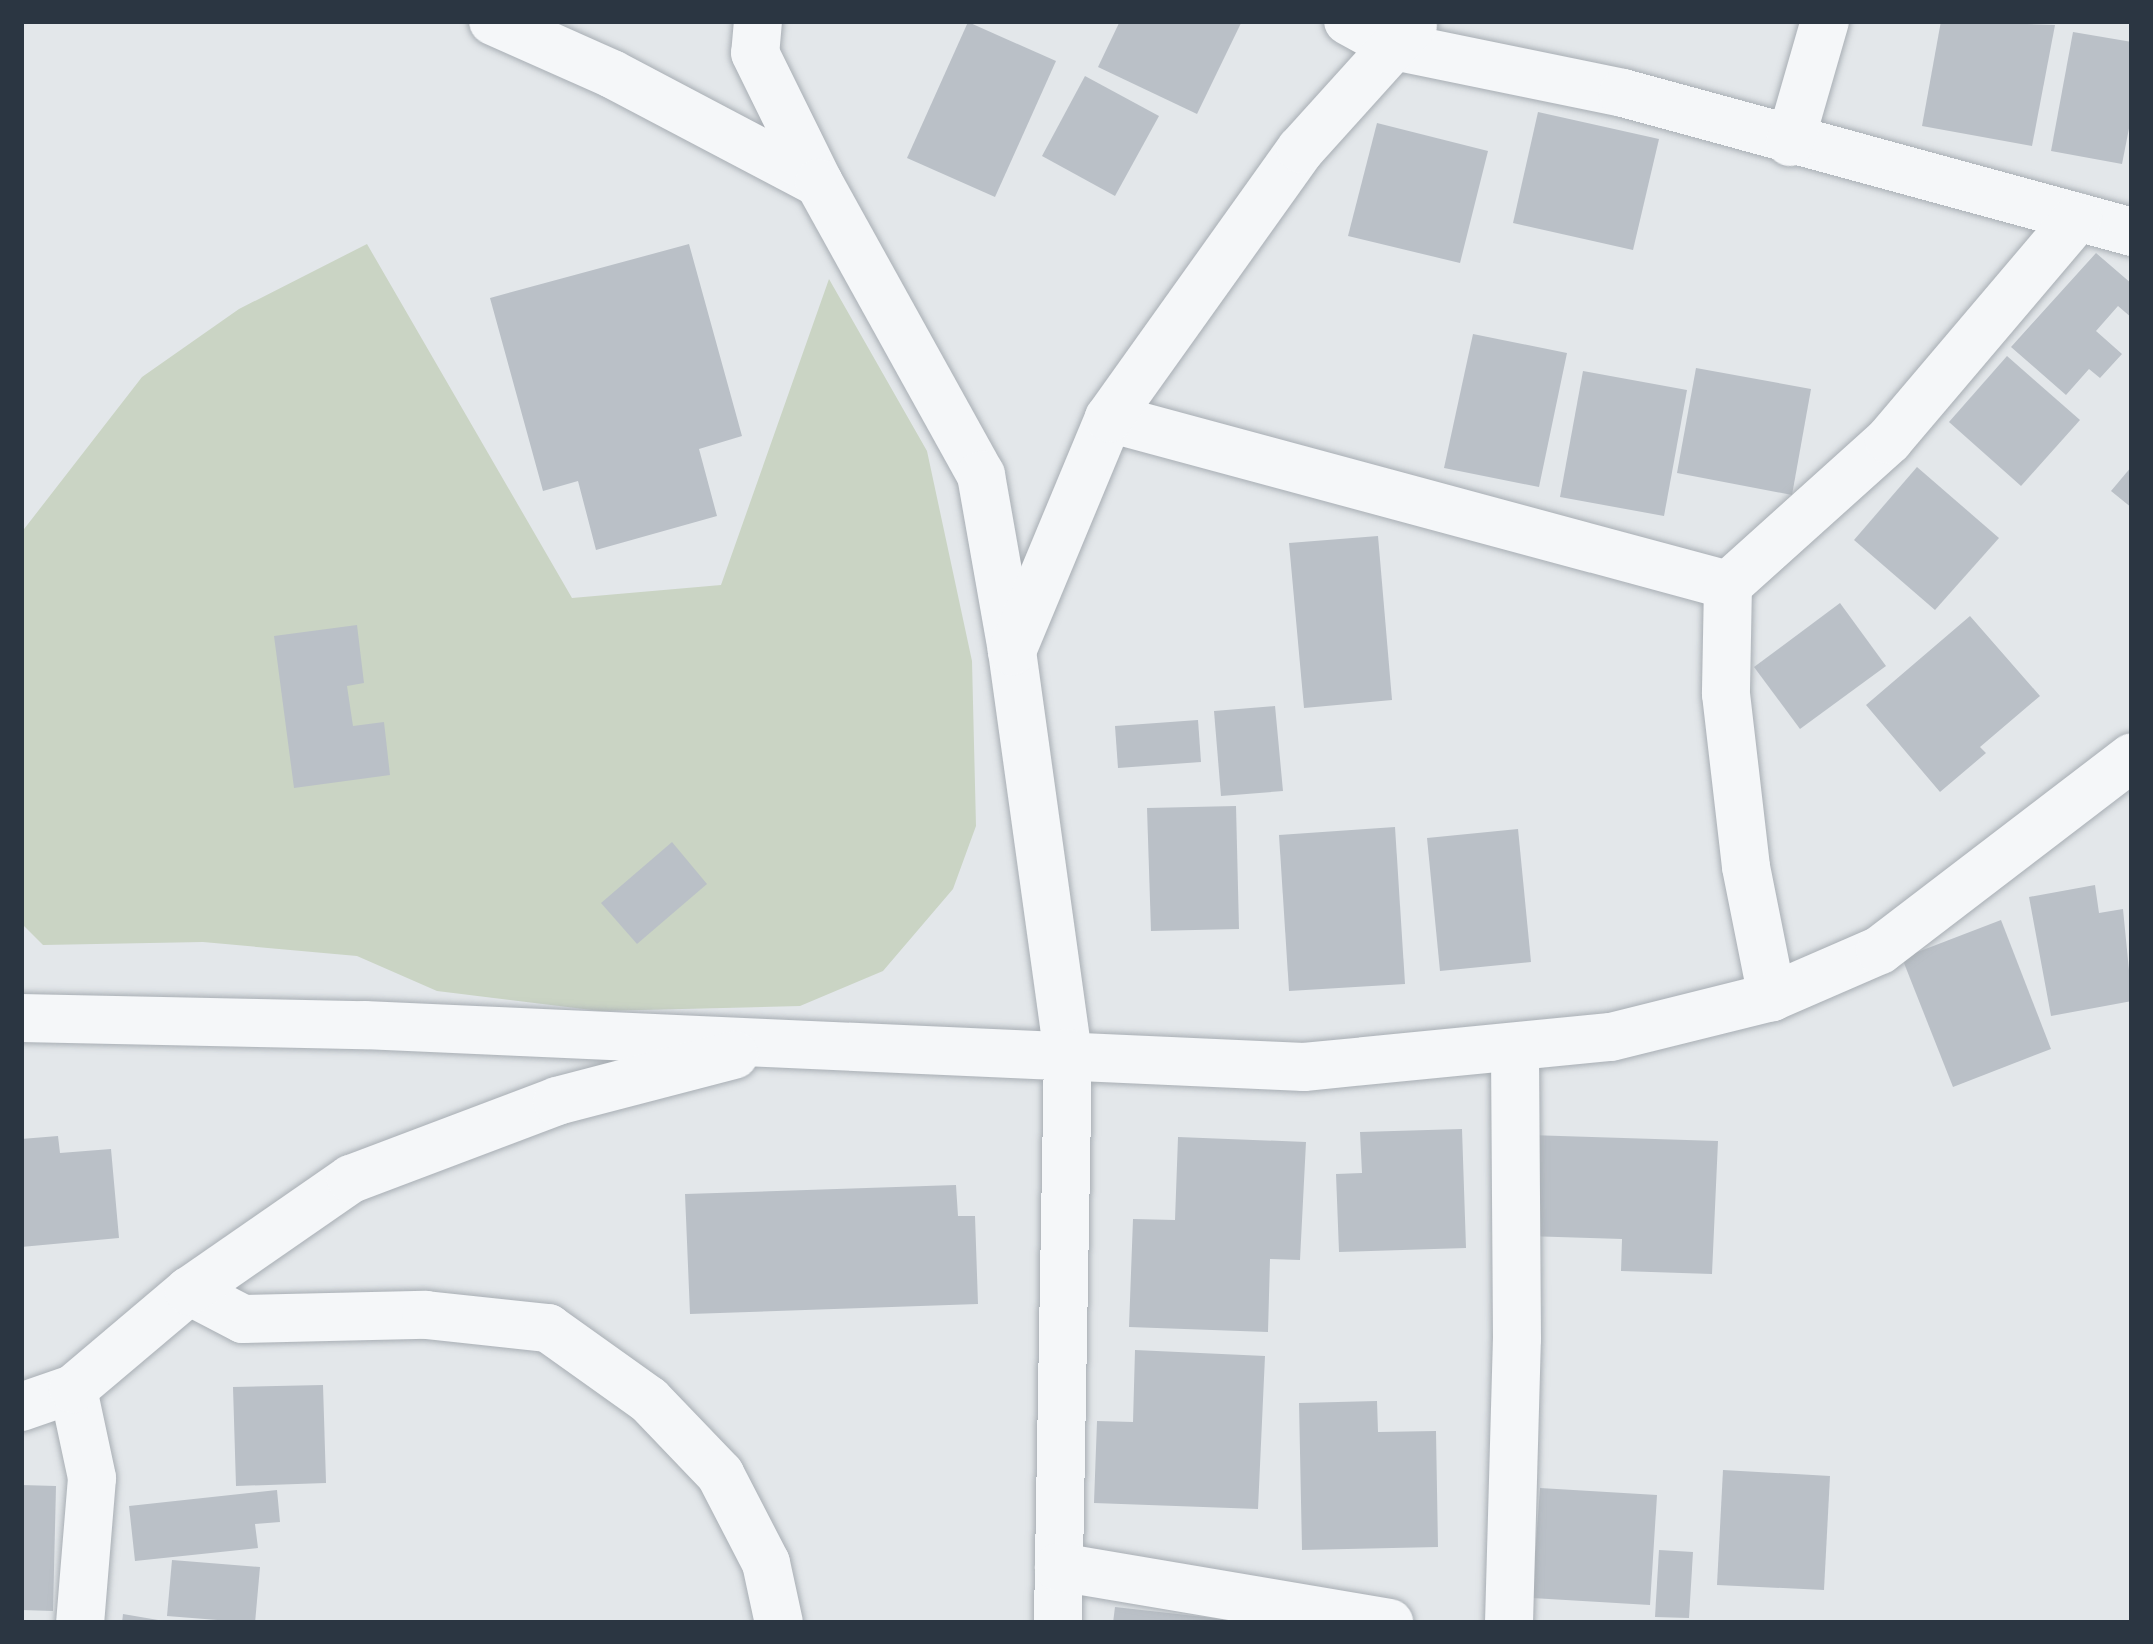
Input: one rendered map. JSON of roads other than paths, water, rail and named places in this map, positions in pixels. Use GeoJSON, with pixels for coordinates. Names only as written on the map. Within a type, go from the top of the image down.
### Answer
{"type":"FeatureCollection","features":[{"type":"Feature","properties":{"kind":"street"},"geometry":{"type":"LineString","coordinates":[[493,21],[612,74],[819,183]]}},
{"type":"Feature","properties":{"kind":"street"},"geometry":{"type":"LineString","coordinates":[[758,21],[755,53],[819,183],[981,475],[1012,652],[1067,1053],[1058,1623]]}},
{"type":"Feature","properties":{"kind":"street"},"geometry":{"type":"LineString","coordinates":[[1348,21],[2132,232]]}},
{"type":"Feature","properties":{"kind":"street"},"geometry":{"type":"LineString","coordinates":[[1790,142],[1825,21]]}},
{"type":"Feature","properties":{"kind":"street"},"geometry":{"type":"LineString","coordinates":[[1012,652],[1109,418],[1301,149],[1405,34]]}},
{"type":"Feature","properties":{"kind":"street"},"geometry":{"type":"LineString","coordinates":[[1772,997],[1745,867],[1726,694],[1728,584],[1889,440],[2078,217]]}},
{"type":"Feature","properties":{"kind":"street"},"geometry":{"type":"LineString","coordinates":[[1109,418],[1728,584]]}},
{"type":"Feature","properties":{"kind":"street"},"geometry":{"type":"LineString","coordinates":[[21,1018],[364,1025],[1304,1066],[1611,1037],[1772,997],[1880,950],[2132,757]]}},
{"type":"Feature","properties":{"kind":"street"},"geometry":{"type":"LineString","coordinates":[[21,1407],[73,1389],[189,1291],[351,1180],[557,1101],[779,1043]]}},
{"type":"Feature","properties":{"kind":"street"},"geometry":{"type":"LineString","coordinates":[[1508,1623],[1517,1339],[1515,1047]]}},
{"type":"Feature","properties":{"kind":"street"},"geometry":{"type":"LineString","coordinates":[[189,1291],[243,1319],[425,1315],[548,1328],[650,1400],[720,1474],[766,1563],[779,1623]]}},
{"type":"Feature","properties":{"kind":"street"},"geometry":{"type":"LineString","coordinates":[[73,1389],[92,1478],[80,1623]]}},
{"type":"Feature","properties":{"kind":"street"},"geometry":{"type":"LineString","coordinates":[[1059,1567],[1389,1623]]}}]}
